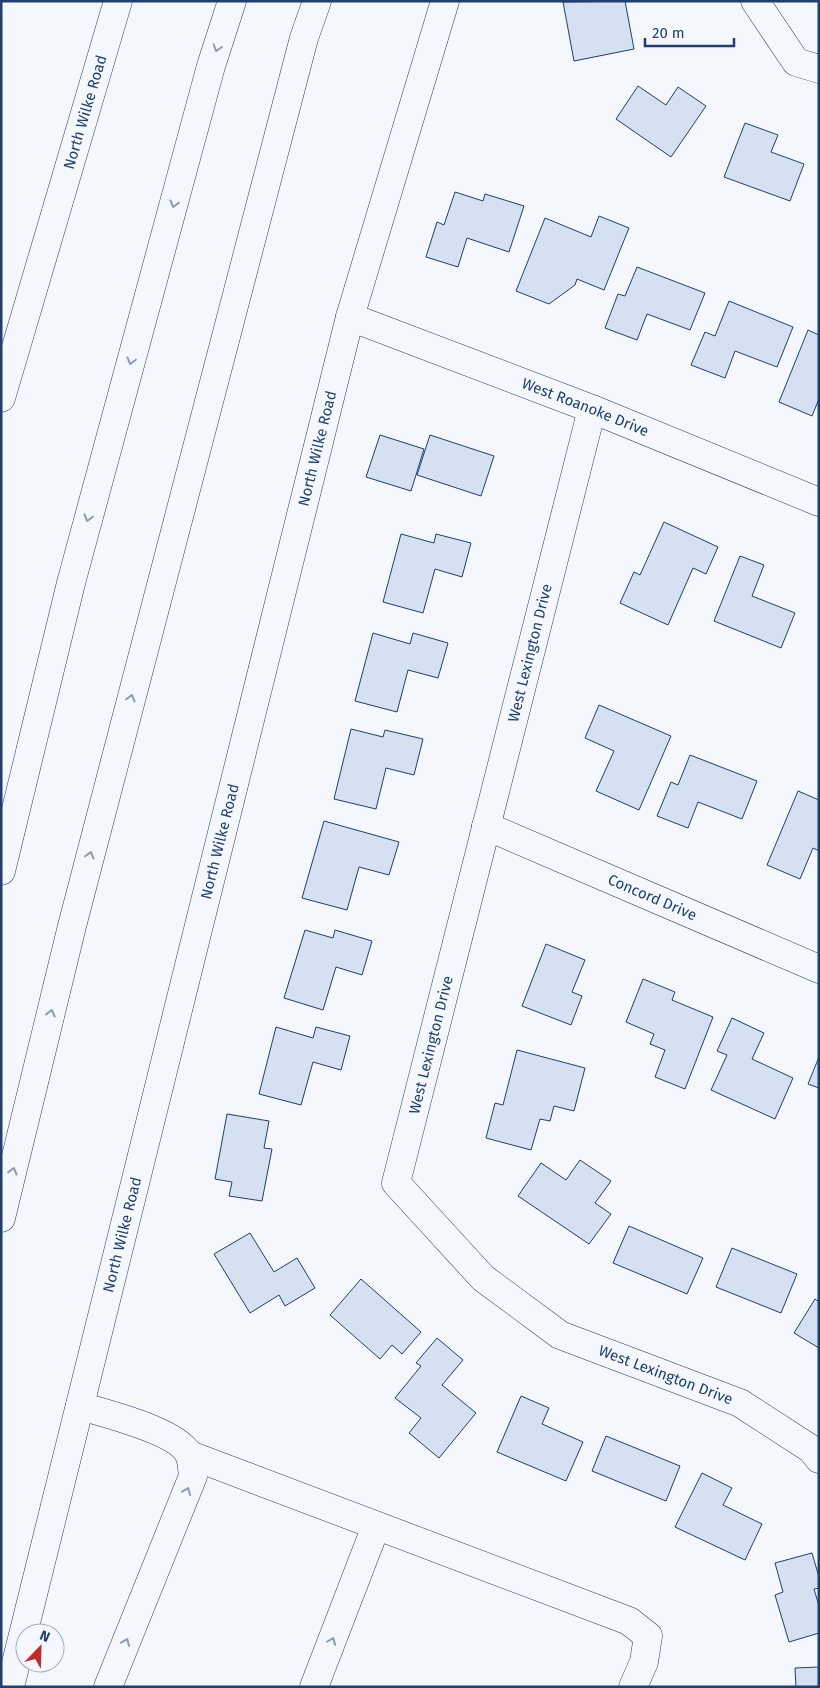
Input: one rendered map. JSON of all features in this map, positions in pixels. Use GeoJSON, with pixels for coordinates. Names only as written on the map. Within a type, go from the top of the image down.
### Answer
{"type":"FeatureCollection","features":[{"type":"Feature","properties":{"kind":"main road","name":"North Wilke Road"},"geometry":{"type":"LineString","coordinates":[[1,398],[118,1]]}},
{"type":"Feature","properties":{"kind":"main road"},"geometry":{"type":"LineString","coordinates":[[1,871],[71,583],[211,66],[232,1]]}},
{"type":"Feature","properties":{"kind":"main road"},"geometry":{"type":"LineString","coordinates":[[1,1218],[77,906],[299,57],[317,1]]}},
{"type":"Feature","properties":{"kind":"main road","name":"North Wilke Road"},"geometry":{"type":"LineString","coordinates":[[10,1687],[350,317],[445,1]]}},
{"type":"Feature","properties":{"kind":"main road"},"geometry":{"type":"LineString","coordinates":[[756,1],[796,62],[819,69]]}},
{"type":"Feature","properties":{"kind":"main road","name":"West Roanoke Drive"},"geometry":{"type":"LineString","coordinates":[[350,317],[592,409],[819,502]]}},
{"type":"Feature","properties":{"kind":"main road","name":"West Lexington Drive"},"geometry":{"type":"LineString","coordinates":[[592,409],[396,1183],[483,1278],[560,1334],[740,1403],[810,1449],[819,1459]]}},
{"type":"Feature","properties":{"kind":"main road","name":"Concord Drive"},"geometry":{"type":"LineString","coordinates":[[486,826],[819,969]]}},
{"type":"Feature","properties":{"kind":"main road"},"geometry":{"type":"LineString","coordinates":[[80,1406],[147,1427],[177,1441],[190,1455],[629,1621],[648,1636],[644,1662],[634,1687]]}},
{"type":"Feature","properties":{"kind":"main road"},"geometry":{"type":"LineString","coordinates":[[108,1687],[193,1476],[190,1455]]}},
{"type":"Feature","properties":{"kind":"main road"},"geometry":{"type":"LineString","coordinates":[[314,1687],[376,1526]]}},
{"type":"Feature","properties":{"kind":"building"},"geometry":{"type":"Polygon","coordinates":[[[625,1],[634,49],[574,61],[563,2],[625,1]]]}},
{"type":"Feature","properties":{"kind":"building"},"geometry":{"type":"Polygon","coordinates":[[[638,86],[666,105],[678,87],[706,106],[671,157],[616,119],[638,86]]]}},
{"type":"Feature","properties":{"kind":"building"},"geometry":{"type":"Polygon","coordinates":[[[745,123],[778,135],[771,152],[804,164],[790,201],[724,177],[745,123]]]}},
{"type":"Feature","properties":{"kind":"building"},"geometry":{"type":"Polygon","coordinates":[[[455,192],[483,201],[485,194],[524,206],[509,252],[467,238],[458,267],[426,257],[437,222],[444,225],[455,192]]]}},
{"type":"Feature","properties":{"kind":"building"},"geometry":{"type":"Polygon","coordinates":[[[599,216],[629,228],[604,290],[577,279],[575,285],[549,304],[516,291],[545,218],[591,237],[599,216]]]}},
{"type":"Feature","properties":{"kind":"building"},"geometry":{"type":"Polygon","coordinates":[[[637,267],[705,293],[690,330],[647,314],[637,340],[605,328],[618,294],[625,296],[637,267]]]}},
{"type":"Feature","properties":{"kind":"building"},"geometry":{"type":"Polygon","coordinates":[[[729,301],[793,327],[777,367],[735,351],[725,378],[691,365],[705,332],[715,336],[729,301]]]}},
{"type":"Feature","properties":{"kind":"building"},"geometry":{"type":"Polygon","coordinates":[[[808,330],[819,335],[819,399],[812,416],[779,402],[808,330]]]}},
{"type":"Feature","properties":{"kind":"building"},"geometry":{"type":"Polygon","coordinates":[[[380,435],[424,449],[411,491],[366,477],[380,435]]]}},
{"type":"Feature","properties":{"kind":"building"},"geometry":{"type":"Polygon","coordinates":[[[430,435],[494,456],[481,496],[417,475],[430,435]]]}},
{"type":"Feature","properties":{"kind":"building"},"geometry":{"type":"Polygon","coordinates":[[[664,522],[718,547],[706,574],[693,568],[668,625],[620,603],[634,572],[640,575],[664,522]]]}},
{"type":"Feature","properties":{"kind":"building"},"geometry":{"type":"Polygon","coordinates":[[[401,534],[434,543],[436,534],[471,543],[462,577],[435,569],[423,613],[383,602],[401,534]]]}},
{"type":"Feature","properties":{"kind":"building"},"geometry":{"type":"Polygon","coordinates":[[[740,556],[764,565],[752,596],[795,613],[781,648],[714,621],[740,556]]]}},
{"type":"Feature","properties":{"kind":"building"},"geometry":{"type":"Polygon","coordinates":[[[373,633],[410,644],[413,633],[448,643],[438,678],[408,670],[397,712],[355,701],[373,633]]]}},
{"type":"Feature","properties":{"kind":"building"},"geometry":{"type":"Polygon","coordinates":[[[599,705],[671,736],[639,810],[596,791],[614,751],[585,738],[599,705]]]}},
{"type":"Feature","properties":{"kind":"building"},"geometry":{"type":"Polygon","coordinates":[[[351,729],[383,737],[385,730],[423,739],[414,775],[386,768],[376,809],[334,799],[351,729]]]}},
{"type":"Feature","properties":{"kind":"building"},"geometry":{"type":"Polygon","coordinates":[[[690,755],[757,781],[742,819],[698,802],[688,828],[657,816],[671,782],[678,785],[690,755]]]}},
{"type":"Feature","properties":{"kind":"building"},"geometry":{"type":"Polygon","coordinates":[[[798,791],[819,800],[819,851],[813,848],[800,879],[767,865],[798,791]]]}},
{"type":"Feature","properties":{"kind":"building"},"geometry":{"type":"Polygon","coordinates":[[[324,821],[399,842],[389,875],[359,867],[347,910],[302,898],[324,821]]]}},
{"type":"Feature","properties":{"kind":"building"},"geometry":{"type":"Polygon","coordinates":[[[305,930],[333,938],[335,930],[372,941],[362,975],[336,967],[323,1010],[284,998],[305,930]]]}},
{"type":"Feature","properties":{"kind":"building"},"geometry":{"type":"Polygon","coordinates":[[[546,944],[585,960],[572,992],[582,996],[571,1025],[522,1006],[546,944]]]}},
{"type":"Feature","properties":{"kind":"building"},"geometry":{"type":"Polygon","coordinates":[[[643,979],[675,992],[672,1000],[713,1017],[685,1089],[655,1077],[665,1050],[650,1044],[654,1034],[626,1022],[643,979]]]}},
{"type":"Feature","properties":{"kind":"building"},"geometry":{"type":"Polygon","coordinates":[[[732,1018],[764,1033],[752,1059],[793,1078],[775,1119],[711,1090],[727,1055],[717,1051],[732,1018]]]}},
{"type":"Feature","properties":{"kind":"building"},"geometry":{"type":"Polygon","coordinates":[[[276,1027],[313,1038],[316,1027],[350,1036],[341,1070],[313,1062],[301,1105],[259,1094],[276,1027]]]}},
{"type":"Feature","properties":{"kind":"building"},"geometry":{"type":"Polygon","coordinates":[[[517,1050],[585,1068],[574,1111],[554,1106],[550,1121],[540,1119],[531,1150],[486,1138],[495,1103],[503,1105],[517,1050]]]}},
{"type":"Feature","properties":{"kind":"building"},"geometry":{"type":"Polygon","coordinates":[[[819,1057],[819,1088],[808,1084],[819,1057]]]}},
{"type":"Feature","properties":{"kind":"building"},"geometry":{"type":"Polygon","coordinates":[[[227,1114],[269,1121],[264,1148],[272,1149],[262,1201],[229,1196],[232,1182],[215,1179],[227,1114]]]}},
{"type":"Feature","properties":{"kind":"building"},"geometry":{"type":"Polygon","coordinates":[[[580,1160],[611,1181],[595,1203],[611,1214],[589,1244],[518,1196],[541,1163],[566,1180],[580,1160]]]}},
{"type":"Feature","properties":{"kind":"building"},"geometry":{"type":"Polygon","coordinates":[[[629,1226],[703,1258],[687,1294],[613,1263],[629,1226]]]}},
{"type":"Feature","properties":{"kind":"building"},"geometry":{"type":"Polygon","coordinates":[[[250,1233],[274,1272],[297,1258],[315,1288],[285,1306],[279,1295],[250,1313],[214,1254],[250,1233]]]}},
{"type":"Feature","properties":{"kind":"building"},"geometry":{"type":"Polygon","coordinates":[[[732,1248],[797,1274],[781,1313],[716,1287],[732,1248]]]}},
{"type":"Feature","properties":{"kind":"building"},"geometry":{"type":"Polygon","coordinates":[[[361,1279],[421,1332],[402,1354],[392,1345],[380,1359],[330,1315],[361,1279]]]}},
{"type":"Feature","properties":{"kind":"building"},"geometry":{"type":"Polygon","coordinates":[[[815,1299],[819,1302],[819,1348],[794,1333],[815,1299]]]}},
{"type":"Feature","properties":{"kind":"building"},"geometry":{"type":"Polygon","coordinates":[[[437,1338],[463,1360],[442,1385],[476,1413],[439,1458],[409,1433],[421,1418],[395,1398],[421,1366],[416,1363],[437,1338]]]}},
{"type":"Feature","properties":{"kind":"building"},"geometry":{"type":"Polygon","coordinates":[[[521,1396],[549,1408],[542,1424],[583,1442],[566,1481],[497,1452],[521,1396]]]}},
{"type":"Feature","properties":{"kind":"building"},"geometry":{"type":"Polygon","coordinates":[[[606,1436],[680,1466],[666,1501],[592,1471],[606,1436]]]}},
{"type":"Feature","properties":{"kind":"building"},"geometry":{"type":"Polygon","coordinates":[[[702,1473],[732,1488],[723,1505],[762,1524],[745,1560],[675,1527],[702,1473]]]}},
{"type":"Feature","properties":{"kind":"building"},"geometry":{"type":"Polygon","coordinates":[[[812,1553],[819,1577],[819,1588],[814,1589],[819,1606],[819,1633],[789,1642],[775,1595],[783,1592],[775,1563],[812,1553]]]}},
{"type":"Feature","properties":{"kind":"building"},"geometry":{"type":"Polygon","coordinates":[[[819,1667],[819,1687],[796,1687],[795,1668],[819,1667]]]}}]}
